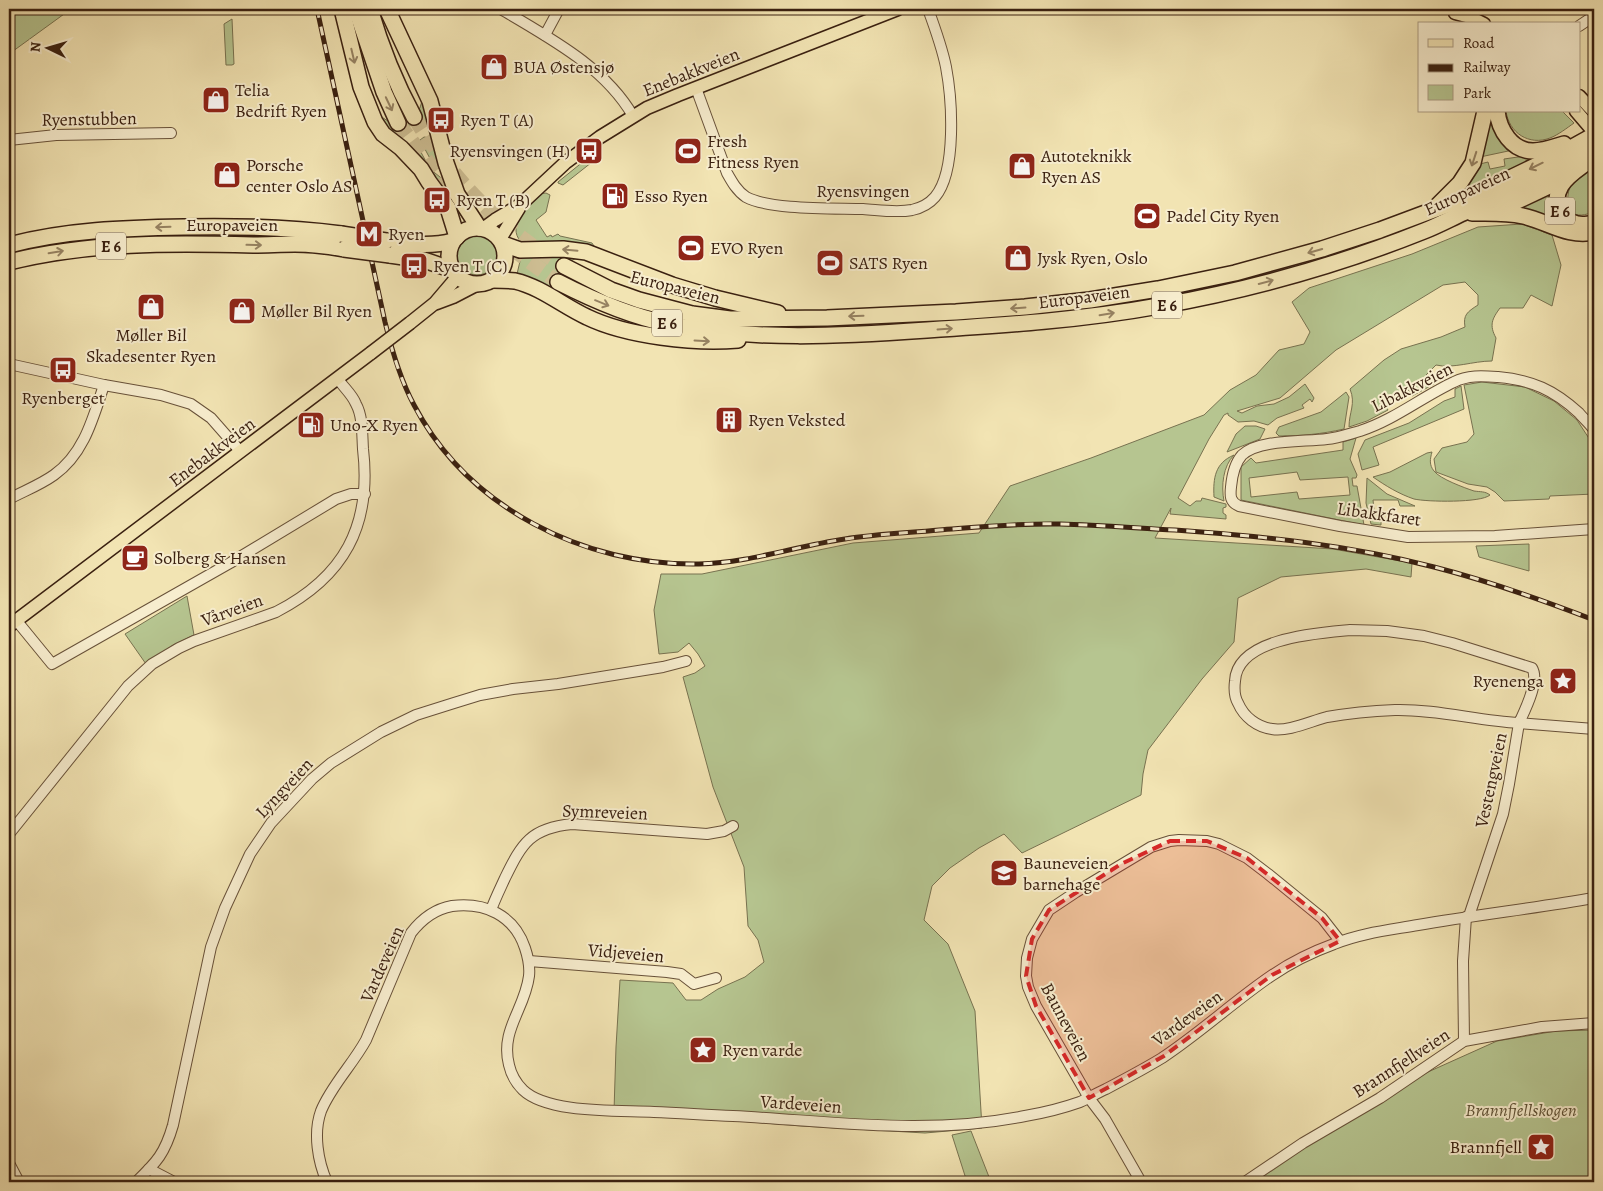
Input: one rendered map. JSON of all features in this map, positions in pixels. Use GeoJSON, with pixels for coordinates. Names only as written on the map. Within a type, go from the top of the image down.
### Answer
{"type":"FeatureCollection","features":[{"type":"Feature","properties":{"kind":"highway"},"geometry":{"type":"LineString","coordinates":[[342,9],[357,74],[369,110],[383,134],[401,148],[421,169],[444,201],[450,213],[455,239],[450,259],[456,273]]}},
{"type":"Feature","properties":{"kind":"highway"},"geometry":{"type":"LineString","coordinates":[[356,9],[384,92],[398,123]]}},
{"type":"Feature","properties":{"kind":"highway"},"geometry":{"type":"LineString","coordinates":[[370,9],[392,74],[414,117]]}},
{"type":"Feature","properties":{"kind":"highway","name":"E 6"},"geometry":{"type":"LineString","coordinates":[[388,9],[430,101],[446,163],[457,194],[481,228]]}},
{"type":"Feature","properties":{"kind":"highway","name":"E 6"},"geometry":{"type":"LineString","coordinates":[[1434,209],[1470,170],[1475,158],[1484,112]]}},
{"type":"Feature","properties":{"kind":"highway"},"geometry":{"type":"LineString","coordinates":[[1497,112],[1500,126],[1509,140],[1525,150],[1548,149],[1594,134]]}},
{"type":"Feature","properties":{"kind":"highway","name":"Europaveien"},"geometry":{"type":"LineString","coordinates":[[564,266],[611,290],[638,300],[686,312],[730,319],[956,312],[1090,300],[1158,289],[1235,273],[1322,249],[1380,230],[1465,199],[1594,134]]}},
{"type":"Feature","properties":{"kind":"highway","name":"Europaveien"},"geometry":{"type":"LineString","coordinates":[[558,282],[607,305],[667,323],[714,330],[784,335],[897,332],[1026,323],[1093,316],[1160,306],[1240,289],[1329,265],[1427,230],[1497,199],[1594,149]]}},
{"type":"Feature","properties":{"kind":"highway","name":"E 6"},"geometry":{"type":"LineString","coordinates":[[1594,156],[1569,176],[1561,185],[1557,196],[1561,213],[1569,222],[1584,225],[1594,223]]}},
{"type":"Feature","properties":{"kind":"highway","name":"E 6"},"geometry":{"type":"LineString","coordinates":[[1492,213],[1569,176]]}},
{"type":"Feature","properties":{"kind":"highway","name":"E 6"},"geometry":{"type":"LineString","coordinates":[[1462,214],[1492,213],[1524,216],[1578,234],[1594,232]]}},
{"type":"Feature","properties":{"kind":"highway","name":"Europaveien"},"geometry":{"type":"LineString","coordinates":[[9,245],[84,232],[164,227],[278,228],[388,248],[456,273]]}},
{"type":"Feature","properties":{"kind":"highway","name":"E 6"},"geometry":{"type":"LineString","coordinates":[[455,239],[467,230],[481,228],[496,234],[502,242],[520,250],[563,249],[586,252],[687,290],[796,318]]}},
{"type":"Feature","properties":{"kind":"highway","name":"Europaveien"},"geometry":{"type":"LineString","coordinates":[[388,248],[437,245],[455,239]]}},
{"type":"Feature","properties":{"kind":"highway","name":"Europaveien"},"geometry":{"type":"LineString","coordinates":[[9,262],[63,251],[134,245],[293,244],[342,241]]}},
{"type":"Feature","properties":{"kind":"highway"},"geometry":{"type":"LineString","coordinates":[[485,282],[498,275],[503,268],[505,252],[502,242]]}},
{"type":"Feature","properties":{"kind":"highway","name":"E 6"},"geometry":{"type":"LineString","coordinates":[[456,273],[469,283],[516,281],[530,286],[576,312],[602,324],[663,337],[715,341],[784,335]]}},
{"type":"Feature","properties":{"kind":"main road","name":"Enebakkveien"},"geometry":{"type":"LineString","coordinates":[[481,228],[520,205],[571,159],[600,137],[633,116],[660,102],[892,10]]}},
{"type":"Feature","properties":{"kind":"main road"},"geometry":{"type":"LineString","coordinates":[[1451,11],[1465,22]]}},
{"type":"Feature","properties":{"kind":"main road"},"geometry":{"type":"LineString","coordinates":[[1451,11],[1480,22]]}},
{"type":"Feature","properties":{"kind":"main road"},"geometry":{"type":"LineString","coordinates":[[1580,97],[1594,112]]}},
{"type":"Feature","properties":{"kind":"main road"},"geometry":{"type":"LineString","coordinates":[[1577,112],[1594,134]]}},
{"type":"Feature","properties":{"kind":"main road","name":"Enebakkveien"},"geometry":{"type":"LineString","coordinates":[[502,242],[520,205]]}},
{"type":"Feature","properties":{"kind":"main road","name":"Enebakkveien"},"geometry":{"type":"LineString","coordinates":[[12,623],[410,323],[435,303],[456,273]]}},
{"type":"Feature","properties":{"kind":"main road","name":"Enebakkveien"},"geometry":{"type":"LineString","coordinates":[[435,303],[485,282]]}},
{"type":"Feature","properties":{"kind":"street"},"geometry":{"type":"LineString","coordinates":[[501,9],[545,35],[583,61],[602,78],[633,116]]}},
{"type":"Feature","properties":{"kind":"street"},"geometry":{"type":"LineString","coordinates":[[545,35],[559,9]]}},
{"type":"Feature","properties":{"kind":"street","name":"Ryensvingen"},"geometry":{"type":"LineString","coordinates":[[696,88],[727,174],[734,186],[745,196],[766,203],[824,208],[913,210],[931,202],[940,190],[947,169],[951,136],[946,69],[940,42],[928,9]]}},
{"type":"Feature","properties":{"kind":"street"},"geometry":{"type":"LineString","coordinates":[[1580,25],[1594,16]]}},
{"type":"Feature","properties":{"kind":"street","name":"Ryenstubben"},"geometry":{"type":"LineString","coordinates":[[9,140],[49,136],[171,133]]}},
{"type":"Feature","properties":{"kind":"street"},"geometry":{"type":"LineString","coordinates":[[9,364],[104,385],[161,395],[191,404],[212,418],[240,452]]}},
{"type":"Feature","properties":{"kind":"street","name":"Libakkveien"},"geometry":{"type":"LineString","coordinates":[[1237,464],[1242,455],[1262,446],[1281,442],[1329,439],[1362,430],[1407,409],[1455,381],[1479,376],[1511,378],[1532,382],[1546,388],[1567,402],[1594,430]]}},
{"type":"Feature","properties":{"kind":"street","name":"Vårveien"},"geometry":{"type":"LineString","coordinates":[[9,834],[123,692],[152,664],[194,641],[276,612],[300,598],[320,582],[338,562],[350,543],[360,517],[365,494],[360,415],[356,402],[338,379]]}},
{"type":"Feature","properties":{"kind":"street"},"geometry":{"type":"LineString","coordinates":[[9,499],[55,474],[70,460],[82,444],[104,385]]}},
{"type":"Feature","properties":{"kind":"street","name":"Libakkfaret"},"geometry":{"type":"LineString","coordinates":[[1237,464],[1232,476],[1230,493],[1234,503],[1264,512],[1301,517],[1362,530],[1408,537],[1495,536],[1594,529]]}},
{"type":"Feature","properties":{"kind":"street"},"geometry":{"type":"LineString","coordinates":[[12,623],[52,664],[230,563],[336,499],[351,494],[365,494]]}},
{"type":"Feature","properties":{"kind":"street"},"geometry":{"type":"LineString","coordinates":[[1350,630],[1380,630],[1424,636],[1532,668],[1535,674],[1532,689],[1519,723],[1395,710],[1348,713],[1287,728],[1272,729],[1264,727],[1243,713],[1234,693],[1235,678],[1237,669],[1248,656],[1281,640],[1350,630]]}},
{"type":"Feature","properties":{"kind":"street","name":"Lyngveien"},"geometry":{"type":"LineString","coordinates":[[136,1182],[162,1155],[166,1147],[173,1125],[211,948],[228,899],[246,860],[271,823],[312,779],[331,763],[377,734],[416,715],[447,705],[513,689],[558,684],[663,667],[686,661]]}},
{"type":"Feature","properties":{"kind":"street","name":"Vestengveien"},"geometry":{"type":"LineString","coordinates":[[1464,1041],[1463,979],[1467,916],[1503,814],[1510,784],[1519,723],[1594,729]]}},
{"type":"Feature","properties":{"kind":"street","name":"Symreveien"},"geometry":{"type":"LineString","coordinates":[[491,910],[516,857],[531,838],[544,829],[572,824],[707,834],[724,832],[733,826]]}},
{"type":"Feature","properties":{"kind":"street","name":"Bauneveien"},"geometry":{"type":"LineString","coordinates":[[1141,1182],[1105,1119],[1089,1098],[1036,1006],[1028,987],[1026,976],[1027,958],[1032,939],[1049,910],[1151,847],[1179,840],[1207,841],[1218,844],[1247,858],[1322,918],[1340,941]]}},
{"type":"Feature","properties":{"kind":"street","name":"Vardeveien"},"geometry":{"type":"LineString","coordinates":[[327,1182],[319,1157],[317,1135],[322,1110],[336,1085],[358,1056],[413,930],[422,920],[444,908],[473,906],[491,910],[500,914],[515,928],[521,938],[529,961],[529,976],[507,1039],[510,1069],[517,1084],[528,1095],[547,1103],[595,1109],[771,1118],[860,1125],[935,1127],[1000,1122],[1036,1114],[1089,1098],[1136,1074],[1164,1056],[1272,975],[1311,953],[1340,941],[1386,930],[1467,916],[1594,898]]}},
{"type":"Feature","properties":{"kind":"street","name":"Vidjeveien"},"geometry":{"type":"LineString","coordinates":[[529,961],[667,972],[681,974],[694,984],[716,978]]}},
{"type":"Feature","properties":{"kind":"street","name":"Brannfjellveien"},"geometry":{"type":"LineString","coordinates":[[1245,1182],[1303,1143],[1380,1098],[1464,1041],[1542,1028],[1594,1023]]}},
{"type":"Feature","properties":{"kind":"street"},"geometry":{"type":"LineString","coordinates":[[9,1163],[19,1182]]}},
{"type":"Feature","properties":{"kind":"street"},"geometry":{"type":"LineString","coordinates":[[149,1169],[174,1182]]}},
{"type":"Feature","properties":{"kind":"highlighted area"},"geometry":{"type":"Polygon","coordinates":[[[1170,841],[1207,841],[1247,858],[1322,918],[1340,941],[1272,975],[1164,1056],[1089,1098],[1036,1006],[1026,976],[1032,939],[1049,910],[1121,864],[1170,841]]]}},
{"type":"Feature","properties":{"kind":"green space"},"geometry":{"type":"Polygon","coordinates":[[[9,9],[71,9],[9,54],[9,9]]]}},
{"type":"Feature","properties":{"kind":"green space"},"geometry":{"type":"Polygon","coordinates":[[[232,19],[234,64],[226,65],[224,24],[232,19]]]}},
{"type":"Feature","properties":{"kind":"green space"},"geometry":{"type":"Polygon","coordinates":[[[422,99],[431,122],[414,124],[393,136],[380,115],[386,120],[393,122],[406,122],[417,113],[422,99]]]}},
{"type":"Feature","properties":{"kind":"green space"},"geometry":{"type":"Polygon","coordinates":[[[1506,112],[1563,112],[1574,123],[1553,137],[1535,140],[1521,136],[1511,126],[1506,112]]]}},
{"type":"Feature","properties":{"kind":"green space"},"geometry":{"type":"Polygon","coordinates":[[[1488,115],[1513,150],[1480,157],[1488,115]]]}},
{"type":"Feature","properties":{"kind":"green space"},"geometry":{"type":"Polygon","coordinates":[[[424,137],[433,140],[441,170],[433,164],[420,140],[424,137]]]}},
{"type":"Feature","properties":{"kind":"green space"},"geometry":{"type":"Polygon","coordinates":[[[416,143],[430,169],[445,181],[459,207],[455,208],[413,157],[413,147],[416,143]]]}},
{"type":"Feature","properties":{"kind":"green space"},"geometry":{"type":"Polygon","coordinates":[[[600,148],[601,155],[563,185],[558,183],[558,182],[600,148]]]}},
{"type":"Feature","properties":{"kind":"green space"},"geometry":{"type":"Polygon","coordinates":[[[1525,156],[1531,158],[1517,167],[1459,194],[1480,164],[1488,162],[1490,169],[1505,166],[1504,159],[1525,156]]]}},
{"type":"Feature","properties":{"kind":"green space"},"geometry":{"type":"Polygon","coordinates":[[[1594,165],[1594,212],[1575,215],[1569,212],[1569,189],[1576,178],[1594,165]]]}},
{"type":"Feature","properties":{"kind":"green space"},"geometry":{"type":"Polygon","coordinates":[[[1551,188],[1564,223],[1513,207],[1551,188]]]}},
{"type":"Feature","properties":{"kind":"green space"},"geometry":{"type":"Polygon","coordinates":[[[546,193],[550,195],[546,212],[536,220],[547,237],[558,234],[592,243],[594,246],[562,241],[529,244],[521,242],[517,236],[516,229],[520,216],[539,194],[546,193]]]}},
{"type":"Feature","properties":{"kind":"green space"},"geometry":{"type":"Polygon","coordinates":[[[1522,224],[1552,235],[1561,265],[1552,306],[1531,295],[1523,308],[1500,308],[1492,322],[1496,338],[1492,361],[1449,366],[1436,365],[1426,375],[1436,383],[1412,396],[1409,390],[1385,405],[1388,410],[1367,421],[1349,427],[1352,404],[1350,389],[1384,360],[1401,349],[1441,337],[1465,327],[1467,314],[1478,305],[1478,295],[1465,282],[1443,285],[1336,350],[1280,398],[1237,411],[1242,413],[1257,406],[1274,404],[1289,397],[1305,384],[1314,398],[1312,402],[1310,399],[1302,405],[1304,408],[1277,418],[1268,425],[1254,421],[1238,422],[1228,413],[1224,415],[1178,498],[1190,506],[1196,501],[1201,501],[1202,498],[1226,504],[1226,507],[1223,508],[1223,513],[1226,515],[1226,519],[1170,514],[1171,508],[1155,538],[1333,549],[1412,563],[1411,577],[1366,569],[1281,577],[1238,598],[1234,642],[1202,679],[1148,750],[1141,795],[1022,853],[1004,834],[950,868],[932,886],[924,920],[948,944],[975,1011],[982,1128],[925,1133],[802,1126],[614,1111],[620,980],[673,983],[686,1000],[701,1000],[718,989],[745,977],[764,962],[758,940],[748,926],[744,867],[713,787],[683,677],[695,673],[705,666],[689,643],[678,652],[659,654],[654,610],[661,574],[702,574],[853,543],[979,533],[1010,486],[1091,458],[1204,415],[1230,390],[1256,375],[1279,350],[1304,344],[1310,332],[1292,302],[1309,288],[1412,254],[1478,227],[1522,224]]]}},
{"type":"Feature","properties":{"kind":"green space"},"geometry":{"type":"Polygon","coordinates":[[[477,235],[491,241],[497,255],[491,269],[477,275],[463,269],[457,255],[463,241],[477,235]]]}},
{"type":"Feature","properties":{"kind":"green space"},"geometry":{"type":"Polygon","coordinates":[[[564,256],[580,258],[566,263],[558,272],[557,285],[563,298],[517,274],[521,257],[564,256]]]}},
{"type":"Feature","properties":{"kind":"green space"},"geometry":{"type":"Polygon","coordinates":[[[1482,382],[1525,387],[1554,401],[1577,420],[1594,446],[1594,494],[1504,501],[1487,487],[1468,484],[1436,472],[1434,459],[1442,448],[1467,442],[1474,434],[1464,385],[1482,382]]]}},
{"type":"Feature","properties":{"kind":"green space"},"geometry":{"type":"Polygon","coordinates":[[[1461,386],[1464,409],[1373,447],[1379,465],[1362,470],[1358,454],[1365,440],[1409,423],[1444,401],[1455,397],[1455,389],[1461,386]]]}},
{"type":"Feature","properties":{"kind":"green space"},"geometry":{"type":"Polygon","coordinates":[[[1346,392],[1349,397],[1344,429],[1295,436],[1279,436],[1276,433],[1279,427],[1321,412],[1346,392]]]}},
{"type":"Feature","properties":{"kind":"green space"},"geometry":{"type":"Polygon","coordinates":[[[1245,426],[1256,426],[1265,429],[1260,439],[1227,452],[1236,434],[1245,426]]]}},
{"type":"Feature","properties":{"kind":"green space"},"geometry":{"type":"Polygon","coordinates":[[[1356,438],[1350,459],[1357,475],[1356,478],[1352,478],[1353,486],[1357,486],[1364,525],[1241,500],[1241,467],[1251,458],[1256,463],[1343,450],[1343,442],[1356,438]],[[1297,472],[1249,478],[1251,497],[1297,492],[1299,499],[1350,495],[1348,477],[1300,480],[1297,472]]]}},
{"type":"Feature","properties":{"kind":"green space"},"geometry":{"type":"Polygon","coordinates":[[[1432,452],[1430,460],[1432,469],[1437,474],[1474,491],[1490,495],[1485,498],[1465,501],[1414,499],[1403,495],[1373,477],[1390,472],[1432,452]]]}},
{"type":"Feature","properties":{"kind":"green space"},"geometry":{"type":"Polygon","coordinates":[[[1234,455],[1225,470],[1224,501],[1214,497],[1216,472],[1223,462],[1234,455]]]}},
{"type":"Feature","properties":{"kind":"green space"},"geometry":{"type":"Polygon","coordinates":[[[1367,478],[1387,494],[1415,506],[1400,506],[1398,500],[1373,500],[1375,518],[1381,520],[1381,525],[1371,524],[1366,503],[1367,478]]]}},
{"type":"Feature","properties":{"kind":"green space"},"geometry":{"type":"Polygon","coordinates":[[[1529,544],[1529,571],[1479,557],[1476,546],[1529,544]]]}},
{"type":"Feature","properties":{"kind":"green space"},"geometry":{"type":"Polygon","coordinates":[[[187,596],[194,635],[173,645],[146,664],[125,634],[187,596]]]}},
{"type":"Feature","properties":{"kind":"green space","name":"Brannfjellskogen"},"geometry":{"type":"Polygon","coordinates":[[[1594,1030],[1594,1182],[1237,1182],[1399,1085],[1497,1041],[1556,1031],[1594,1030]]]}},
{"type":"Feature","properties":{"kind":"green space"},"geometry":{"type":"Polygon","coordinates":[[[971,1131],[991,1182],[967,1182],[952,1135],[971,1131]]]}},
{"type":"Feature","properties":{"kind":"tunnel"},"geometry":{"type":"LineString","coordinates":[[414,117],[445,162],[479,201],[519,236],[564,266]]}},
{"type":"Feature","properties":{"kind":"tunnel"},"geometry":{"type":"LineString","coordinates":[[398,123],[459,200]]}},
{"type":"Feature","properties":{"kind":"tunnel"},"geometry":{"type":"LineString","coordinates":[[476,219],[511,248],[558,282]]}},
{"type":"Feature","properties":{"kind":"railway"},"geometry":{"type":"LineString","coordinates":[[317,9],[385,322],[405,385],[414,405],[437,441],[465,474],[498,501],[534,524],[573,542],[614,554],[656,562],[699,564],[736,561],[857,537],[1015,525],[1089,525],[1240,535],[1305,542],[1402,559],[1455,572],[1535,598],[1594,620]]}},
{"type":"Feature","properties":{"kind":"place","name":"BUA Østensjø"},"geometry":{"type":"Point","coordinates":[494,67]}},
{"type":"Feature","properties":{"kind":"place","name":"Telia Bedrift Ryen"},"geometry":{"type":"Point","coordinates":[216,100]}},
{"type":"Feature","properties":{"kind":"place","name":"Ryen T (A)"},"geometry":{"type":"Point","coordinates":[441,120]}},
{"type":"Feature","properties":{"kind":"place","name":"Ryensvingen (H)"},"geometry":{"type":"Point","coordinates":[589,151]}},
{"type":"Feature","properties":{"kind":"place","name":"Fresh Fitness Ryen"},"geometry":{"type":"Point","coordinates":[688,151]}},
{"type":"Feature","properties":{"kind":"place","name":"Autoteknikk Ryen AS"},"geometry":{"type":"Point","coordinates":[1022,166]}},
{"type":"Feature","properties":{"kind":"place","name":"Porsche center Oslo AS"},"geometry":{"type":"Point","coordinates":[227,175]}},
{"type":"Feature","properties":{"kind":"place","name":"Esso Ryen"},"geometry":{"type":"Point","coordinates":[615,196]}},
{"type":"Feature","properties":{"kind":"place","name":"Ryen T (B)"},"geometry":{"type":"Point","coordinates":[437,200]}},
{"type":"Feature","properties":{"kind":"place","name":"Padel City Ryen"},"geometry":{"type":"Point","coordinates":[1147,216]}},
{"type":"Feature","properties":{"kind":"place","name":"Ryen"},"geometry":{"type":"Point","coordinates":[369,234]}},
{"type":"Feature","properties":{"kind":"place","name":"EVO Ryen"},"geometry":{"type":"Point","coordinates":[691,248]}},
{"type":"Feature","properties":{"kind":"place","name":"Jysk Ryen, Oslo"},"geometry":{"type":"Point","coordinates":[1018,258]}},
{"type":"Feature","properties":{"kind":"place","name":"SATS Ryen"},"geometry":{"type":"Point","coordinates":[830,263]}},
{"type":"Feature","properties":{"kind":"place","name":"Ryen T (C)"},"geometry":{"type":"Point","coordinates":[414,266]}},
{"type":"Feature","properties":{"kind":"place","name":"Møller Bil Skadesenter Ryen"},"geometry":{"type":"Point","coordinates":[151,307]}},
{"type":"Feature","properties":{"kind":"place","name":"Møller Bil Ryen"},"geometry":{"type":"Point","coordinates":[242,311]}},
{"type":"Feature","properties":{"kind":"place","name":"Ryenberget"},"geometry":{"type":"Point","coordinates":[63,370]}},
{"type":"Feature","properties":{"kind":"place","name":"Ryen Veksted"},"geometry":{"type":"Point","coordinates":[729,420]}},
{"type":"Feature","properties":{"kind":"place","name":"Uno-X Ryen"},"geometry":{"type":"Point","coordinates":[311,425]}},
{"type":"Feature","properties":{"kind":"place","name":"Solberg & Hansen"},"geometry":{"type":"Point","coordinates":[135,558]}},
{"type":"Feature","properties":{"kind":"place","name":"Ryenenga"},"geometry":{"type":"Point","coordinates":[1563,681]}},
{"type":"Feature","properties":{"kind":"place","name":"Bauneveien barnehage"},"geometry":{"type":"Point","coordinates":[1004,873]}},
{"type":"Feature","properties":{"kind":"place","name":"Ryen varde"},"geometry":{"type":"Point","coordinates":[703,1050]}},
{"type":"Feature","properties":{"kind":"place","name":"Brannfjell"},"geometry":{"type":"Point","coordinates":[1541,1147]}}]}
